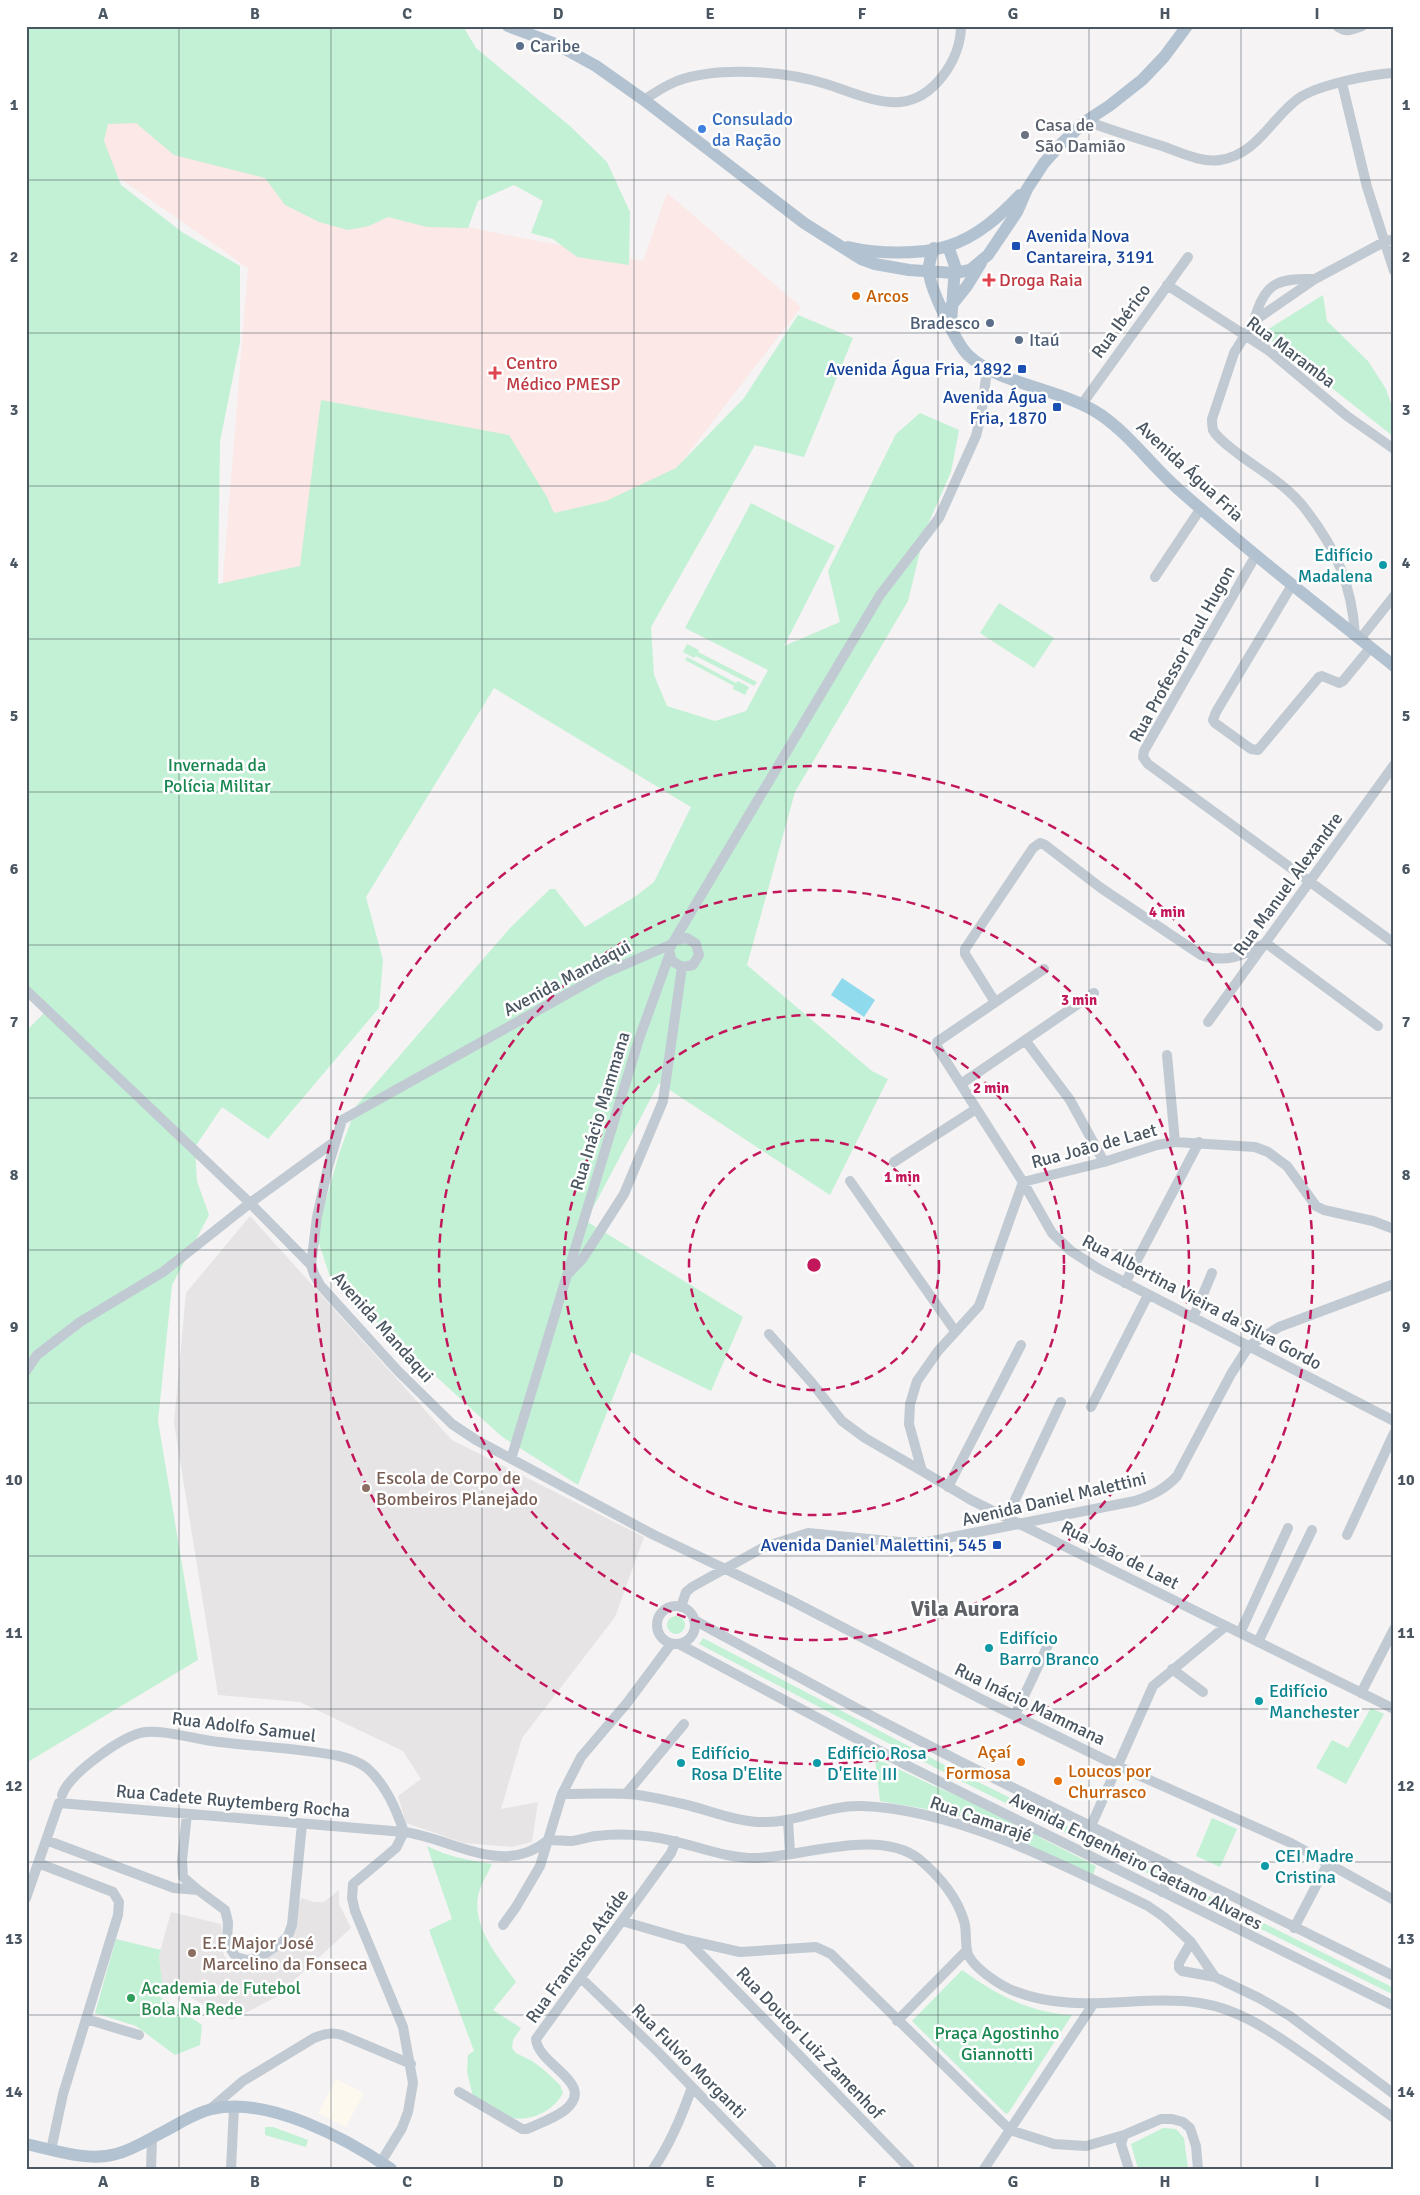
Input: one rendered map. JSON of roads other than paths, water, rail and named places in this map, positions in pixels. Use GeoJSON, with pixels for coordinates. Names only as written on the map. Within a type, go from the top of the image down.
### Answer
{"type":"FeatureCollection","features":[{"type":"Feature","properties":{"kind":"main road"},"geometry":{"type":"LineString","coordinates":[[508,26],[556,44],[580,56],[644,100],[804,223],[861,259],[875,264],[929,272],[955,273],[965,272],[981,262]]}},
{"type":"Feature","properties":{"kind":"main road"},"geometry":{"type":"LineString","coordinates":[[951,306],[967,286],[981,262],[1000,239],[1017,212],[1027,189],[1044,163],[1086,121],[1142,80],[1164,57],[1187,26]]}},
{"type":"Feature","properties":{"kind":"main road"},"geometry":{"type":"LineString","coordinates":[[841,246],[874,251],[918,251],[948,246],[989,224],[1027,189]]}},
{"type":"Feature","properties":{"kind":"main road"},"geometry":{"type":"LineString","coordinates":[[948,246],[954,260],[955,273],[951,306],[951,328]]}},
{"type":"Feature","properties":{"kind":"main road"},"geometry":{"type":"LineString","coordinates":[[929,272],[929,263],[934,248]]}},
{"type":"Feature","properties":{"kind":"main road","name":"Avenida Água Fria"},"geometry":{"type":"LineString","coordinates":[[929,272],[951,328],[967,354],[987,370],[1082,404],[1118,427],[1161,473],[1201,508],[1292,585],[1394,666]]}},
{"type":"Feature","properties":{"kind":"main road"},"geometry":{"type":"LineString","coordinates":[[26,2144],[85,2156],[114,2155],[132,2149],[209,2110],[234,2106],[276,2111],[294,2118],[386,2165]]}},
{"type":"Feature","properties":{"kind":"street"},"geometry":{"type":"LineString","coordinates":[[644,100],[676,82],[698,76],[773,73],[802,77],[881,100],[898,102],[914,100],[929,90],[949,66],[958,50],[961,26]]}},
{"type":"Feature","properties":{"kind":"street"},"geometry":{"type":"LineString","coordinates":[[1337,26],[1344,31],[1362,26]]}},
{"type":"Feature","properties":{"kind":"street"},"geometry":{"type":"LineString","coordinates":[[1086,121],[1199,159],[1219,160],[1238,155],[1258,141],[1298,98],[1313,90],[1342,82],[1394,73]]}},
{"type":"Feature","properties":{"kind":"street"},"geometry":{"type":"LineString","coordinates":[[1342,82],[1367,187],[1389,240],[1394,271]]}},
{"type":"Feature","properties":{"kind":"street"},"geometry":{"type":"LineString","coordinates":[[1254,321],[1315,279],[1389,240]]}},
{"type":"Feature","properties":{"kind":"street","name":"Rua Ibérico"},"geometry":{"type":"LineString","coordinates":[[1082,404],[1188,257]]}},
{"type":"Feature","properties":{"kind":"street"},"geometry":{"type":"LineString","coordinates":[[1315,279],[1285,279],[1272,285],[1259,304],[1254,321],[1234,353],[1212,419],[1213,430],[1223,442],[1290,492],[1326,539],[1341,565],[1353,608],[1358,637]]}},
{"type":"Feature","properties":{"kind":"street","name":"Rua Maramba"},"geometry":{"type":"LineString","coordinates":[[1167,285],[1268,350],[1347,416],[1394,449]]}},
{"type":"Feature","properties":{"kind":"street","name":"Rua Inácio Mammana"},"geometry":{"type":"LineString","coordinates":[[511,1459],[638,1039],[674,942],[880,595],[940,518],[976,436],[981,416],[987,370]]}},
{"type":"Feature","properties":{"kind":"street"},"geometry":{"type":"LineString","coordinates":[[1155,577],[1201,508]]}},
{"type":"Feature","properties":{"kind":"street","name":"Rua Professor Paul Hugon"},"geometry":{"type":"LineString","coordinates":[[1256,555],[1144,751],[1143,757],[1148,764],[1308,883],[1394,943]]}},
{"type":"Feature","properties":{"kind":"street"},"geometry":{"type":"LineString","coordinates":[[1292,585],[1214,716],[1215,723],[1251,749],[1255,751],[1260,749],[1319,677],[1322,676],[1343,682],[1371,648]]}},
{"type":"Feature","properties":{"kind":"street"},"geometry":{"type":"LineString","coordinates":[[1358,637],[1394,596]]}},
{"type":"Feature","properties":{"kind":"street","name":"Rua Manuel Alexandre"},"geometry":{"type":"LineString","coordinates":[[1208,1022],[1394,765]]}},
{"type":"Feature","properties":{"kind":"street"},"geometry":{"type":"LineString","coordinates":[[1044,969],[995,1002],[965,954],[967,944],[1037,843],[1045,845],[1101,888],[1201,955],[1221,960],[1233,958],[1266,943],[1378,1026]]}},
{"type":"Feature","properties":{"kind":"street"},"geometry":{"type":"LineString","coordinates":[[669,956],[672,961],[682,967],[693,964],[699,955],[698,949],[692,940],[687,938],[674,942]]}},
{"type":"Feature","properties":{"kind":"street","name":"Avenida Mandaqui"},"geometry":{"type":"LineString","coordinates":[[654,1535],[476,1440],[452,1424],[398,1371],[320,1284],[312,1265],[317,1217],[334,1142],[342,1120],[602,974],[674,942]]}},
{"type":"Feature","properties":{"kind":"street","name":"Rua Inácio Mammana"},"geometry":{"type":"LineString","coordinates":[[566,1277],[583,1258],[624,1194],[663,1102],[682,967]]}},
{"type":"Feature","properties":{"kind":"street"},"geometry":{"type":"LineString","coordinates":[[26,990],[250,1203],[312,1265]]}},
{"type":"Feature","properties":{"kind":"street"},"geometry":{"type":"LineString","coordinates":[[960,1084],[1094,994]]}},
{"type":"Feature","properties":{"kind":"street","name":"Rua Albertina Vieira da Silva Gordo"},"geometry":{"type":"LineString","coordinates":[[995,1002],[938,1042],[938,1050],[1060,1243],[1092,1265],[1125,1283],[1394,1421]]}},
{"type":"Feature","properties":{"kind":"street"},"geometry":{"type":"LineString","coordinates":[[1025,1040],[1070,1100],[1104,1162]]}},
{"type":"Feature","properties":{"kind":"street"},"geometry":{"type":"LineString","coordinates":[[1167,1055],[1175,1142]]}},
{"type":"Feature","properties":{"kind":"street"},"geometry":{"type":"LineString","coordinates":[[894,1162],[976,1108]]}},
{"type":"Feature","properties":{"kind":"street"},"geometry":{"type":"LineString","coordinates":[[26,1372],[37,1354],[80,1322],[163,1272],[250,1203],[334,1142]]}},
{"type":"Feature","properties":{"kind":"street","name":"Rua João de Laet"},"geometry":{"type":"LineString","coordinates":[[1394,1228],[1374,1221],[1324,1210],[1316,1206],[1287,1166],[1268,1152],[1255,1148],[1199,1142],[1175,1142],[1157,1145],[1104,1162],[1023,1182],[984,1296],[972,1314],[938,1350],[918,1381],[910,1404],[909,1424],[922,1471],[948,1487],[1394,1709]]}},
{"type":"Feature","properties":{"kind":"street"},"geometry":{"type":"LineString","coordinates":[[1125,1283],[1199,1142]]}},
{"type":"Feature","properties":{"kind":"street"},"geometry":{"type":"LineString","coordinates":[[850,1181],[955,1331]]}},
{"type":"Feature","properties":{"kind":"street"},"geometry":{"type":"LineString","coordinates":[[1193,1318],[1210,1272],[1222,1278]]}},
{"type":"Feature","properties":{"kind":"street","name":"Avenida Daniel Malettini"},"geometry":{"type":"LineString","coordinates":[[682,1607],[687,1590],[764,1547],[808,1533],[899,1542],[927,1542],[1135,1501],[1167,1487],[1177,1476],[1231,1374],[1249,1346],[1279,1327],[1394,1284]]}},
{"type":"Feature","properties":{"kind":"street"},"geometry":{"type":"LineString","coordinates":[[1091,1407],[1148,1295]]}},
{"type":"Feature","properties":{"kind":"street"},"geometry":{"type":"LineString","coordinates":[[769,1334],[812,1382],[842,1421],[865,1438],[922,1471]]}},
{"type":"Feature","properties":{"kind":"street"},"geometry":{"type":"LineString","coordinates":[[948,1487],[1021,1345]]}},
{"type":"Feature","properties":{"kind":"street"},"geometry":{"type":"LineString","coordinates":[[1007,1517],[1061,1402]]}},
{"type":"Feature","properties":{"kind":"street"},"geometry":{"type":"LineString","coordinates":[[1347,1535],[1394,1433]]}},
{"type":"Feature","properties":{"kind":"street"},"geometry":{"type":"LineString","coordinates":[[1240,1633],[1288,1528]]}},
{"type":"Feature","properties":{"kind":"street"},"geometry":{"type":"LineString","coordinates":[[1258,1642],[1312,1530]]}},
{"type":"Feature","properties":{"kind":"street","name":"Rua Inácio Mammana"},"geometry":{"type":"LineString","coordinates":[[654,1535],[790,1600],[1118,1766],[1261,1828],[1394,1900]]}},
{"type":"Feature","properties":{"kind":"street"},"geometry":{"type":"LineString","coordinates":[[503,1925],[540,1866],[562,1794],[581,1757],[675,1644],[692,1636],[695,1625],[688,1611],[682,1607],[671,1606],[658,1617],[656,1623],[658,1634],[675,1644]]}},
{"type":"Feature","properties":{"kind":"street","name":"Avenida Engenheiro Caetano Alvares"},"geometry":{"type":"LineString","coordinates":[[694,1620],[856,1708],[1294,1928],[1394,1976]]}},
{"type":"Feature","properties":{"kind":"street"},"geometry":{"type":"LineString","coordinates":[[1091,1826],[1153,1686],[1226,1626]]}},
{"type":"Feature","properties":{"kind":"street"},"geometry":{"type":"LineString","coordinates":[[1361,1693],[1394,1628]]}},
{"type":"Feature","properties":{"kind":"street","name":"Avenida Engenheiro Caetano Alvares"},"geometry":{"type":"LineString","coordinates":[[675,1644],[899,1761],[1394,2006]]}},
{"type":"Feature","properties":{"kind":"street"},"geometry":{"type":"LineString","coordinates":[[1015,1715],[1048,1644]]}},
{"type":"Feature","properties":{"kind":"street"},"geometry":{"type":"LineString","coordinates":[[1172,1669],[1203,1692]]}},
{"type":"Feature","properties":{"kind":"street"},"geometry":{"type":"LineString","coordinates":[[626,1794],[684,1724]]}},
{"type":"Feature","properties":{"kind":"street","name":"Rua Adolfo Samuel"},"geometry":{"type":"LineString","coordinates":[[26,1898],[64,1788],[79,1772],[124,1740],[151,1732],[218,1742],[322,1753],[341,1756],[355,1761],[366,1768],[389,1796],[404,1832]]}},
{"type":"Feature","properties":{"kind":"street","name":"Rua Camarajé"},"geometry":{"type":"LineString","coordinates":[[562,1794],[626,1794],[684,1804],[724,1816],[763,1822],[788,1820],[810,1813],[859,1806],[896,1810],[944,1820],[1028,1851],[1148,1906],[1164,1917],[1191,1942],[1214,1977]]}},
{"type":"Feature","properties":{"kind":"street","name":"Rua Cadete Ruytemberg Rocha"},"geometry":{"type":"LineString","coordinates":[[60,1799],[186,1814],[404,1832],[424,1835],[461,1849],[494,1856],[522,1853],[538,1848],[548,1840]]}},
{"type":"Feature","properties":{"kind":"street"},"geometry":{"type":"LineString","coordinates":[[186,1814],[182,1860],[184,1876],[198,1890],[225,1910],[228,1944],[236,1957],[251,1959],[260,1957],[275,1948],[288,1936],[292,1925],[302,1824]]}},
{"type":"Feature","properties":{"kind":"street"},"geometry":{"type":"LineString","coordinates":[[788,1820],[790,1853]]}},
{"type":"Feature","properties":{"kind":"street"},"geometry":{"type":"LineString","coordinates":[[386,2165],[408,2112],[414,2083],[403,2027],[352,1898],[354,1884],[396,1848],[404,1832]]}},
{"type":"Feature","properties":{"kind":"street"},"geometry":{"type":"LineString","coordinates":[[548,1840],[572,1841],[618,1835],[645,1836],[734,1857],[759,1858],[790,1853],[882,1845],[900,1849],[917,1857],[941,1881],[956,1902],[964,1921],[967,1950],[971,1960],[986,1974],[1016,1992],[1063,2003],[1154,2000],[1200,2003],[1229,2010],[1247,2017],[1262,2026],[1394,2118]]}},
{"type":"Feature","properties":{"kind":"street"},"geometry":{"type":"LineString","coordinates":[[46,1840],[174,1888],[198,1890]]}},
{"type":"Feature","properties":{"kind":"street","name":"Rua Francisco Ataíde"},"geometry":{"type":"LineString","coordinates":[[459,2092],[522,2129],[527,2129],[566,2109],[573,2101],[573,2083],[542,2056],[537,2047],[536,2039],[671,1853],[676,1842]]}},
{"type":"Feature","properties":{"kind":"street"},"geometry":{"type":"LineString","coordinates":[[38,1863],[112,1892],[119,1902],[118,1915],[63,2094],[51,2150]]}},
{"type":"Feature","properties":{"kind":"street"},"geometry":{"type":"LineString","coordinates":[[1294,1928],[1328,1863]]}},
{"type":"Feature","properties":{"kind":"street"},"geometry":{"type":"LineString","coordinates":[[1162,1892],[1174,1867]]}},
{"type":"Feature","properties":{"kind":"street"},"geometry":{"type":"LineString","coordinates":[[622,1921],[687,1940],[740,1952],[816,1947],[831,1954],[897,2021],[1010,2130],[1054,2144],[1086,2146],[1124,2135],[1161,2119],[1183,2122],[1190,2128],[1193,2135],[1198,2169]]}},
{"type":"Feature","properties":{"kind":"street","name":"Rua Doutor Luiz Zamenhof"},"geometry":{"type":"LineString","coordinates":[[687,1940],[910,2169]]}},
{"type":"Feature","properties":{"kind":"street"},"geometry":{"type":"LineString","coordinates":[[1191,1942],[1179,1963],[1180,1970],[1187,1973],[1214,1977],[1259,1998],[1290,2016],[1394,2094]]}},
{"type":"Feature","properties":{"kind":"street"},"geometry":{"type":"LineString","coordinates":[[897,2021],[967,1950]]}},
{"type":"Feature","properties":{"kind":"street","name":"Rua Fulvio Morganti"},"geometry":{"type":"LineString","coordinates":[[581,1978],[772,2169]]}},
{"type":"Feature","properties":{"kind":"street"},"geometry":{"type":"LineString","coordinates":[[984,2169],[1094,2003]]}},
{"type":"Feature","properties":{"kind":"street"},"geometry":{"type":"LineString","coordinates":[[86,2018],[139,2035]]}},
{"type":"Feature","properties":{"kind":"street"},"geometry":{"type":"LineString","coordinates":[[209,2110],[252,2075],[324,2034],[342,2035],[411,2064]]}},
{"type":"Feature","properties":{"kind":"street"},"geometry":{"type":"LineString","coordinates":[[653,2169],[667,2149],[683,2114],[692,2087]]}},
{"type":"Feature","properties":{"kind":"street"},"geometry":{"type":"LineString","coordinates":[[231,2169],[234,2106]]}},
{"type":"Feature","properties":{"kind":"street"},"geometry":{"type":"LineString","coordinates":[[1124,2135],[1121,2144],[1129,2169]]}},
{"type":"Feature","properties":{"kind":"street"},"geometry":{"type":"LineString","coordinates":[[151,2169],[152,2138]]}},
{"type":"Feature","properties":{"kind":"water"},"geometry":{"type":"Polygon","coordinates":[[[842,978],[875,1000],[864,1017],[831,995],[842,978]]]}},
{"type":"Feature","properties":{"kind":"place","name":"Caribe"},"geometry":{"type":"Point","coordinates":[520,46]}},
{"type":"Feature","properties":{"kind":"place","name":"Consulado da Ração"},"geometry":{"type":"Point","coordinates":[702,129]}},
{"type":"Feature","properties":{"kind":"place","name":"Casa de São Damião"},"geometry":{"type":"Point","coordinates":[1025,135]}},
{"type":"Feature","properties":{"kind":"place","name":"Avenida Nova Cantareira, 3191"},"geometry":{"type":"Point","coordinates":[1016,246]}},
{"type":"Feature","properties":{"kind":"place","name":"Droga Raia"},"geometry":{"type":"Point","coordinates":[989,280]}},
{"type":"Feature","properties":{"kind":"place","name":"Arcos"},"geometry":{"type":"Point","coordinates":[856,296]}},
{"type":"Feature","properties":{"kind":"place","name":"Bradesco"},"geometry":{"type":"Point","coordinates":[990,323]}},
{"type":"Feature","properties":{"kind":"place","name":"Itaú"},"geometry":{"type":"Point","coordinates":[1019,340]}},
{"type":"Feature","properties":{"kind":"place","name":"Avenida Água Fria, 1892"},"geometry":{"type":"Point","coordinates":[1022,369]}},
{"type":"Feature","properties":{"kind":"place","name":"Centro Médico PMESP"},"geometry":{"type":"Point","coordinates":[495,373]}},
{"type":"Feature","properties":{"kind":"place","name":"Avenida Água Fria, 1870"},"geometry":{"type":"Point","coordinates":[1057,407]}},
{"type":"Feature","properties":{"kind":"place","name":"Edifício Madalena"},"geometry":{"type":"Point","coordinates":[1383,565]}},
{"type":"Feature","properties":{"kind":"place","name":"Escola de Corpo de Bombeiros Planejado"},"geometry":{"type":"Point","coordinates":[366,1488]}},
{"type":"Feature","properties":{"kind":"place","name":"Avenida Daniel Malettini, 545"},"geometry":{"type":"Point","coordinates":[997,1545]}},
{"type":"Feature","properties":{"kind":"place","name":"Edifício Barro Branco"},"geometry":{"type":"Point","coordinates":[989,1648]}},
{"type":"Feature","properties":{"kind":"place","name":"Edifício Manchester"},"geometry":{"type":"Point","coordinates":[1259,1701]}},
{"type":"Feature","properties":{"kind":"place","name":"Açaí Formosa"},"geometry":{"type":"Point","coordinates":[1021,1762]}},
{"type":"Feature","properties":{"kind":"place","name":"Edifício Rosa D'Elite"},"geometry":{"type":"Point","coordinates":[681,1763]}},
{"type":"Feature","properties":{"kind":"place","name":"Edifício Rosa D'Elite III"},"geometry":{"type":"Point","coordinates":[817,1763]}},
{"type":"Feature","properties":{"kind":"place","name":"Loucos por Churrasco"},"geometry":{"type":"Point","coordinates":[1058,1781]}},
{"type":"Feature","properties":{"kind":"place","name":"CEI Madre Cristina"},"geometry":{"type":"Point","coordinates":[1265,1866]}},
{"type":"Feature","properties":{"kind":"place","name":"E.E Major José Marcelino da Fonseca"},"geometry":{"type":"Point","coordinates":[192,1953]}},
{"type":"Feature","properties":{"kind":"place","name":"Academia de Futebol Bola Na Rede"},"geometry":{"type":"Point","coordinates":[131,1998]}},
{"type":"Feature","properties":{"kind":"district","name":"Vila Aurora"},"geometry":{"type":"Point","coordinates":[965,1608]}},
{"type":"Feature","properties":{"kind":"park label","name":"Invernada da Polícia Militar"},"geometry":{"type":"Point","coordinates":[217,775]}},
{"type":"Feature","properties":{"kind":"park label","name":"Praça Agostinho Giannotti"},"geometry":{"type":"Point","coordinates":[997,2043]}}]}
